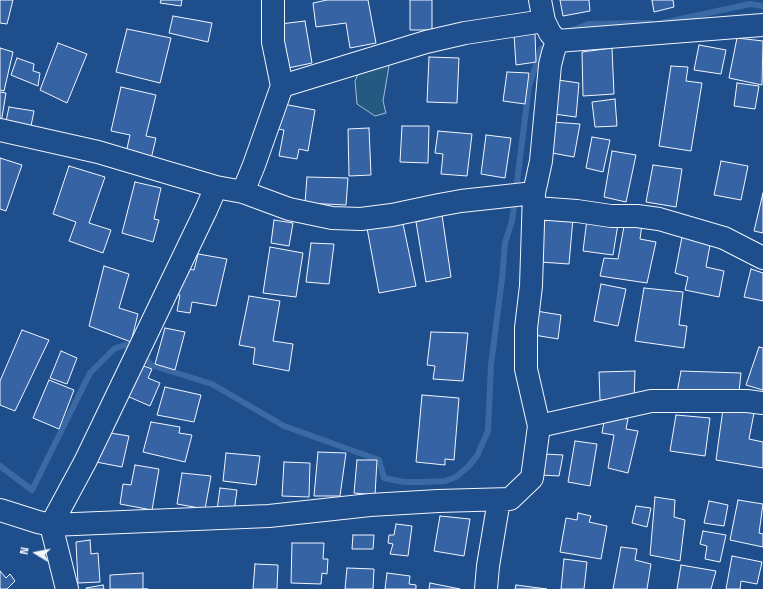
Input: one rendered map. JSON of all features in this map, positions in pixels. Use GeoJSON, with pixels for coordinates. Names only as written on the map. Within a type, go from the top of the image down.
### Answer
{"type":"FeatureCollection","features":[{"type":"Feature","properties":{"kind":"street"},"geometry":{"type":"LineString","coordinates":[[243,192],[282,86],[273,42],[273,0]]}},
{"type":"Feature","properties":{"kind":"street"},"geometry":{"type":"LineString","coordinates":[[0,510],[51,525],[269,516],[370,505],[510,499],[532,478],[539,426],[526,369],[526,328],[531,286],[535,201],[541,161],[550,65],[553,53],[552,34],[540,0]]}},
{"type":"Feature","properties":{"kind":"street"},"geometry":{"type":"LineString","coordinates":[[282,86],[426,42],[465,33],[552,34],[763,25]]}},
{"type":"Feature","properties":{"kind":"street"},"geometry":{"type":"LineString","coordinates":[[0,130],[98,152],[216,187],[243,192],[289,209],[332,218],[358,220],[392,215],[461,201],[535,201],[577,211],[611,216],[637,216],[658,219],[724,238],[763,258]]}},
{"type":"Feature","properties":{"kind":"street"},"geometry":{"type":"LineString","coordinates":[[67,589],[51,525],[85,462],[216,187]]}},
{"type":"Feature","properties":{"kind":"street"},"geometry":{"type":"LineString","coordinates":[[539,426],[651,401],[746,401],[763,403]]}},
{"type":"Feature","properties":{"kind":"street"},"geometry":{"type":"LineString","coordinates":[[486,589],[488,566],[499,500]]}},
{"type":"Feature","properties":{"kind":"shaded area"},"geometry":{"type":"Polygon","coordinates":[[[383,58],[389,66],[383,101],[386,113],[375,116],[357,104],[355,81],[362,65],[383,58]]]}},
{"type":"Feature","properties":{"kind":"building"},"geometry":{"type":"Polygon","coordinates":[[[0,0],[13,0],[7,24],[0,23],[0,0]]]}},
{"type":"Feature","properties":{"kind":"building"},"geometry":{"type":"Polygon","coordinates":[[[161,0],[182,0],[181,6],[160,3],[161,0]]]}},
{"type":"Feature","properties":{"kind":"building"},"geometry":{"type":"Polygon","coordinates":[[[327,0],[368,0],[376,43],[350,48],[346,23],[316,27],[313,3],[327,0]]]}},
{"type":"Feature","properties":{"kind":"building"},"geometry":{"type":"Polygon","coordinates":[[[410,0],[432,0],[432,30],[410,30],[410,0]]]}},
{"type":"Feature","properties":{"kind":"building"},"geometry":{"type":"Polygon","coordinates":[[[560,0],[589,0],[590,11],[563,16],[560,0]]]}},
{"type":"Feature","properties":{"kind":"building"},"geometry":{"type":"Polygon","coordinates":[[[652,0],[673,0],[674,7],[654,12],[652,0]]]}},
{"type":"Feature","properties":{"kind":"building"},"geometry":{"type":"Polygon","coordinates":[[[173,16],[212,23],[208,42],[169,33],[173,16]]]}},
{"type":"Feature","properties":{"kind":"building"},"geometry":{"type":"Polygon","coordinates":[[[305,21],[312,63],[288,68],[280,24],[305,21]]]}},
{"type":"Feature","properties":{"kind":"building"},"geometry":{"type":"Polygon","coordinates":[[[127,29],[171,38],[160,83],[116,72],[127,29]]]}},
{"type":"Feature","properties":{"kind":"building"},"geometry":{"type":"Polygon","coordinates":[[[535,33],[536,62],[516,65],[514,35],[535,33]]]}},
{"type":"Feature","properties":{"kind":"building"},"geometry":{"type":"Polygon","coordinates":[[[737,38],[763,41],[762,85],[729,78],[737,38]]]}},
{"type":"Feature","properties":{"kind":"building"},"geometry":{"type":"Polygon","coordinates":[[[58,43],[87,54],[67,103],[40,90],[58,43]]]}},
{"type":"Feature","properties":{"kind":"building"},"geometry":{"type":"Polygon","coordinates":[[[699,45],[726,50],[721,74],[694,70],[699,45]]]}},
{"type":"Feature","properties":{"kind":"building"},"geometry":{"type":"Polygon","coordinates":[[[0,48],[13,52],[4,91],[0,90],[0,48]]]}},
{"type":"Feature","properties":{"kind":"building"},"geometry":{"type":"Polygon","coordinates":[[[612,48],[614,94],[583,96],[582,52],[612,48]]]}},
{"type":"Feature","properties":{"kind":"building"},"geometry":{"type":"Polygon","coordinates":[[[429,57],[459,58],[457,103],[427,102],[429,57]]]}},
{"type":"Feature","properties":{"kind":"building"},"geometry":{"type":"Polygon","coordinates":[[[17,58],[34,64],[33,71],[40,73],[38,86],[11,75],[17,58]]]}},
{"type":"Feature","properties":{"kind":"building"},"geometry":{"type":"Polygon","coordinates":[[[671,66],[688,67],[686,81],[702,83],[691,151],[659,146],[671,66]]]}},
{"type":"Feature","properties":{"kind":"building"},"geometry":{"type":"Polygon","coordinates":[[[507,72],[529,73],[525,104],[503,101],[507,72]]]}},
{"type":"Feature","properties":{"kind":"building"},"geometry":{"type":"Polygon","coordinates":[[[558,80],[579,83],[576,117],[554,114],[558,80]]]}},
{"type":"Feature","properties":{"kind":"building"},"geometry":{"type":"Polygon","coordinates":[[[737,83],[759,86],[755,109],[734,106],[737,83]]]}},
{"type":"Feature","properties":{"kind":"building"},"geometry":{"type":"Polygon","coordinates":[[[121,87],[156,95],[146,136],[156,138],[151,159],[126,153],[130,135],[111,131],[121,87]]]}},
{"type":"Feature","properties":{"kind":"building"},"geometry":{"type":"Polygon","coordinates":[[[0,92],[6,93],[1,123],[0,123],[0,92]]]}},
{"type":"Feature","properties":{"kind":"building"},"geometry":{"type":"Polygon","coordinates":[[[615,99],[617,126],[595,127],[592,102],[615,99]]]}},
{"type":"Feature","properties":{"kind":"building"},"geometry":{"type":"Polygon","coordinates":[[[283,104],[315,110],[308,151],[299,149],[297,159],[279,156],[284,130],[278,129],[283,104]]]}},
{"type":"Feature","properties":{"kind":"building"},"geometry":{"type":"Polygon","coordinates":[[[9,107],[34,111],[30,131],[5,126],[9,107]]]}},
{"type":"Feature","properties":{"kind":"building"},"geometry":{"type":"Polygon","coordinates":[[[552,122],[580,124],[574,157],[552,153],[552,122]]]}},
{"type":"Feature","properties":{"kind":"building"},"geometry":{"type":"Polygon","coordinates":[[[402,126],[429,126],[428,163],[400,162],[402,126]]]}},
{"type":"Feature","properties":{"kind":"building"},"geometry":{"type":"Polygon","coordinates":[[[369,128],[371,175],[349,176],[348,129],[369,128]]]}},
{"type":"Feature","properties":{"kind":"building"},"geometry":{"type":"Polygon","coordinates":[[[438,131],[472,134],[467,176],[441,174],[443,154],[435,153],[438,131]]]}},
{"type":"Feature","properties":{"kind":"building"},"geometry":{"type":"Polygon","coordinates":[[[486,135],[511,138],[505,178],[481,174],[486,135]]]}},
{"type":"Feature","properties":{"kind":"building"},"geometry":{"type":"Polygon","coordinates":[[[592,137],[610,140],[603,172],[586,168],[592,137]]]}},
{"type":"Feature","properties":{"kind":"building"},"geometry":{"type":"Polygon","coordinates":[[[612,151],[636,155],[626,202],[604,197],[612,151]]]}},
{"type":"Feature","properties":{"kind":"building"},"geometry":{"type":"Polygon","coordinates":[[[0,158],[22,165],[6,211],[0,209],[0,158]]]}},
{"type":"Feature","properties":{"kind":"building"},"geometry":{"type":"Polygon","coordinates":[[[721,161],[748,166],[741,200],[714,195],[721,161]]]}},
{"type":"Feature","properties":{"kind":"building"},"geometry":{"type":"Polygon","coordinates":[[[653,165],[682,169],[676,207],[646,202],[653,165]]]}},
{"type":"Feature","properties":{"kind":"building"},"geometry":{"type":"Polygon","coordinates":[[[69,166],[105,177],[89,223],[111,230],[103,253],[69,241],[76,222],[53,214],[69,166]]]}},
{"type":"Feature","properties":{"kind":"building"},"geometry":{"type":"Polygon","coordinates":[[[307,177],[348,178],[346,205],[305,203],[307,177]]]}},
{"type":"Feature","properties":{"kind":"building"},"geometry":{"type":"Polygon","coordinates":[[[135,182],[161,188],[154,219],[159,220],[153,242],[122,233],[135,182]]]}},
{"type":"Feature","properties":{"kind":"building"},"geometry":{"type":"Polygon","coordinates":[[[763,193],[763,233],[754,231],[763,193]]]}},
{"type":"Feature","properties":{"kind":"building"},"geometry":{"type":"Polygon","coordinates":[[[442,215],[451,277],[426,282],[416,222],[442,215]]]}},
{"type":"Feature","properties":{"kind":"building"},"geometry":{"type":"Polygon","coordinates":[[[544,216],[573,218],[569,264],[540,262],[544,216]]]}},
{"type":"Feature","properties":{"kind":"building"},"geometry":{"type":"Polygon","coordinates":[[[402,219],[416,286],[379,293],[367,228],[402,219]]]}},
{"type":"Feature","properties":{"kind":"building"},"geometry":{"type":"Polygon","coordinates":[[[587,219],[618,224],[613,255],[583,251],[587,219]]]}},
{"type":"Feature","properties":{"kind":"building"},"geometry":{"type":"Polygon","coordinates":[[[274,220],[293,223],[289,246],[271,243],[274,220]]]}},
{"type":"Feature","properties":{"kind":"building"},"geometry":{"type":"Polygon","coordinates":[[[625,221],[642,224],[640,239],[656,242],[647,283],[600,276],[604,258],[618,259],[625,221]]]}},
{"type":"Feature","properties":{"kind":"building"},"geometry":{"type":"Polygon","coordinates":[[[682,237],[710,245],[706,267],[724,271],[719,297],[685,290],[688,277],[675,273],[682,237]]]}},
{"type":"Feature","properties":{"kind":"building"},"geometry":{"type":"Polygon","coordinates":[[[311,243],[334,244],[329,284],[306,282],[311,243]]]}},
{"type":"Feature","properties":{"kind":"building"},"geometry":{"type":"Polygon","coordinates":[[[270,247],[303,253],[296,297],[263,293],[270,247]]]}},
{"type":"Feature","properties":{"kind":"building"},"geometry":{"type":"Polygon","coordinates":[[[198,254],[227,259],[216,306],[192,302],[190,313],[177,311],[180,295],[175,294],[180,267],[194,270],[198,254]]]}},
{"type":"Feature","properties":{"kind":"building"},"geometry":{"type":"Polygon","coordinates":[[[104,266],[129,274],[119,308],[138,314],[131,342],[89,326],[104,266]]]}},
{"type":"Feature","properties":{"kind":"building"},"geometry":{"type":"Polygon","coordinates":[[[751,269],[763,273],[763,301],[744,297],[751,269]]]}},
{"type":"Feature","properties":{"kind":"building"},"geometry":{"type":"Polygon","coordinates":[[[601,284],[626,289],[618,326],[594,321],[601,284]]]}},
{"type":"Feature","properties":{"kind":"building"},"geometry":{"type":"Polygon","coordinates":[[[644,288],[683,292],[679,325],[687,326],[684,348],[635,341],[644,288]]]}},
{"type":"Feature","properties":{"kind":"building"},"geometry":{"type":"Polygon","coordinates":[[[249,296],[280,301],[273,341],[293,344],[289,371],[253,364],[255,348],[239,345],[249,296]]]}},
{"type":"Feature","properties":{"kind":"building"},"geometry":{"type":"Polygon","coordinates":[[[536,311],[561,315],[558,339],[534,335],[536,311]]]}},
{"type":"Feature","properties":{"kind":"building"},"geometry":{"type":"Polygon","coordinates":[[[165,328],[185,332],[175,370],[155,364],[165,328]]]}},
{"type":"Feature","properties":{"kind":"building"},"geometry":{"type":"Polygon","coordinates":[[[22,330],[49,340],[15,411],[0,405],[0,381],[22,330]]]}},
{"type":"Feature","properties":{"kind":"building"},"geometry":{"type":"Polygon","coordinates":[[[431,332],[468,333],[463,381],[433,379],[435,366],[427,365],[431,332]]]}},
{"type":"Feature","properties":{"kind":"building"},"geometry":{"type":"Polygon","coordinates":[[[759,347],[763,348],[763,390],[746,385],[759,347]]]}},
{"type":"Feature","properties":{"kind":"building"},"geometry":{"type":"Polygon","coordinates":[[[61,351],[77,358],[67,384],[50,378],[61,351]]]}},
{"type":"Feature","properties":{"kind":"building"},"geometry":{"type":"Polygon","coordinates":[[[141,365],[152,369],[148,378],[160,383],[150,406],[127,396],[141,365]]]}},
{"type":"Feature","properties":{"kind":"building"},"geometry":{"type":"Polygon","coordinates":[[[635,371],[634,400],[600,400],[599,372],[635,371]]]}},
{"type":"Feature","properties":{"kind":"building"},"geometry":{"type":"Polygon","coordinates":[[[681,371],[741,373],[739,392],[676,398],[681,371]]]}},
{"type":"Feature","properties":{"kind":"building"},"geometry":{"type":"Polygon","coordinates":[[[49,380],[74,390],[59,429],[33,418],[49,380]]]}},
{"type":"Feature","properties":{"kind":"building"},"geometry":{"type":"Polygon","coordinates":[[[165,387],[201,395],[194,422],[157,415],[165,387]]]}},
{"type":"Feature","properties":{"kind":"building"},"geometry":{"type":"Polygon","coordinates":[[[422,395],[459,398],[454,460],[445,459],[445,465],[416,462],[422,395]]]}},
{"type":"Feature","properties":{"kind":"building"},"geometry":{"type":"Polygon","coordinates":[[[723,409],[754,413],[749,439],[763,442],[763,468],[716,460],[723,409]]]}},
{"type":"Feature","properties":{"kind":"building"},"geometry":{"type":"Polygon","coordinates":[[[676,415],[710,418],[705,456],[670,451],[676,415]]]}},
{"type":"Feature","properties":{"kind":"building"},"geometry":{"type":"Polygon","coordinates":[[[605,416],[628,419],[626,429],[638,431],[628,473],[608,468],[614,435],[602,433],[605,416]]]}},
{"type":"Feature","properties":{"kind":"building"},"geometry":{"type":"Polygon","coordinates":[[[151,422],[180,427],[179,433],[192,435],[185,462],[143,452],[151,422]]]}},
{"type":"Feature","properties":{"kind":"building"},"geometry":{"type":"Polygon","coordinates":[[[104,432],[129,436],[122,467],[96,462],[104,432]]]}},
{"type":"Feature","properties":{"kind":"building"},"geometry":{"type":"Polygon","coordinates":[[[575,441],[597,444],[590,486],[568,482],[575,441]]]}},
{"type":"Feature","properties":{"kind":"building"},"geometry":{"type":"Polygon","coordinates":[[[318,452],[346,453],[340,496],[314,496],[318,452]]]}},
{"type":"Feature","properties":{"kind":"building"},"geometry":{"type":"Polygon","coordinates":[[[226,453],[260,456],[256,485],[223,481],[226,453]]]}},
{"type":"Feature","properties":{"kind":"building"},"geometry":{"type":"Polygon","coordinates":[[[544,454],[563,455],[559,476],[541,475],[544,454]]]}},
{"type":"Feature","properties":{"kind":"building"},"geometry":{"type":"Polygon","coordinates":[[[357,460],[377,460],[375,495],[354,493],[357,460]]]}},
{"type":"Feature","properties":{"kind":"building"},"geometry":{"type":"Polygon","coordinates":[[[284,462],[310,463],[309,497],[282,496],[284,462]]]}},
{"type":"Feature","properties":{"kind":"building"},"geometry":{"type":"Polygon","coordinates":[[[135,465],[159,469],[152,510],[120,504],[123,484],[131,485],[135,465]]]}},
{"type":"Feature","properties":{"kind":"building"},"geometry":{"type":"Polygon","coordinates":[[[182,473],[211,476],[205,509],[177,504],[182,473]]]}},
{"type":"Feature","properties":{"kind":"building"},"geometry":{"type":"Polygon","coordinates":[[[220,488],[237,490],[234,512],[217,510],[220,488]]]}},
{"type":"Feature","properties":{"kind":"building"},"geometry":{"type":"Polygon","coordinates":[[[655,497],[675,500],[674,517],[685,520],[680,561],[650,555],[655,497]]]}},
{"type":"Feature","properties":{"kind":"building"},"geometry":{"type":"Polygon","coordinates":[[[738,500],[763,504],[759,533],[763,534],[763,547],[730,540],[738,500]]]}},
{"type":"Feature","properties":{"kind":"building"},"geometry":{"type":"Polygon","coordinates":[[[709,501],[728,505],[724,526],[704,523],[709,501]]]}},
{"type":"Feature","properties":{"kind":"building"},"geometry":{"type":"Polygon","coordinates":[[[636,506],[651,508],[647,527],[632,523],[636,506]]]}},
{"type":"Feature","properties":{"kind":"building"},"geometry":{"type":"Polygon","coordinates":[[[578,513],[591,516],[589,522],[607,526],[601,559],[560,552],[566,518],[577,520],[578,513]]]}},
{"type":"Feature","properties":{"kind":"building"},"geometry":{"type":"Polygon","coordinates":[[[440,516],[470,519],[464,556],[434,551],[440,516]]]}},
{"type":"Feature","properties":{"kind":"building"},"geometry":{"type":"Polygon","coordinates":[[[396,524],[412,526],[408,556],[390,554],[393,544],[388,543],[389,535],[394,535],[396,524]]]}},
{"type":"Feature","properties":{"kind":"building"},"geometry":{"type":"Polygon","coordinates":[[[703,531],[726,535],[720,562],[705,559],[707,546],[700,544],[703,531]]]}},
{"type":"Feature","properties":{"kind":"building"},"geometry":{"type":"Polygon","coordinates":[[[353,535],[374,535],[373,549],[352,549],[353,535]]]}},
{"type":"Feature","properties":{"kind":"building"},"geometry":{"type":"Polygon","coordinates":[[[90,540],[91,554],[98,553],[100,582],[78,583],[76,542],[90,540]]]}},
{"type":"Feature","properties":{"kind":"building"},"geometry":{"type":"Polygon","coordinates":[[[292,543],[324,543],[323,559],[328,559],[327,574],[322,573],[321,584],[291,583],[292,543]]]}},
{"type":"Feature","properties":{"kind":"building"},"geometry":{"type":"Polygon","coordinates":[[[621,547],[637,549],[635,560],[651,564],[647,589],[613,589],[621,547]]]}},
{"type":"Feature","properties":{"kind":"building"},"geometry":{"type":"Polygon","coordinates":[[[732,556],[762,562],[757,584],[741,581],[740,589],[726,589],[732,556]]]}},
{"type":"Feature","properties":{"kind":"building"},"geometry":{"type":"Polygon","coordinates":[[[564,559],[587,562],[584,589],[561,589],[564,559]]]}},
{"type":"Feature","properties":{"kind":"building"},"geometry":{"type":"Polygon","coordinates":[[[255,564],[278,565],[277,589],[253,589],[255,564]]]}},
{"type":"Feature","properties":{"kind":"building"},"geometry":{"type":"Polygon","coordinates":[[[681,565],[716,571],[711,589],[677,589],[681,565]]]}},
{"type":"Feature","properties":{"kind":"building"},"geometry":{"type":"Polygon","coordinates":[[[347,568],[374,569],[373,589],[345,589],[347,568]]]}},
{"type":"Feature","properties":{"kind":"building"},"geometry":{"type":"Polygon","coordinates":[[[0,571],[6,578],[10,574],[15,581],[7,589],[0,589],[0,571]]]}},
{"type":"Feature","properties":{"kind":"building"},"geometry":{"type":"Polygon","coordinates":[[[143,573],[143,589],[110,589],[110,575],[143,573]]]}},
{"type":"Feature","properties":{"kind":"building"},"geometry":{"type":"Polygon","coordinates":[[[387,573],[410,576],[409,584],[416,585],[416,589],[385,589],[387,573]]]}},
{"type":"Feature","properties":{"kind":"building"},"geometry":{"type":"Polygon","coordinates":[[[430,583],[460,589],[429,589],[430,583]]]}},
{"type":"Feature","properties":{"kind":"building"},"geometry":{"type":"Polygon","coordinates":[[[103,585],[104,589],[86,589],[86,588],[103,585]]]}},
{"type":"Feature","properties":{"kind":"building"},"geometry":{"type":"Polygon","coordinates":[[[516,585],[547,589],[515,589],[516,585]]]}},
{"type":"Feature","properties":{"kind":"waterway"},"geometry":{"type":"LineString","coordinates":[[662,23],[750,4],[763,6]]}},
{"type":"Feature","properties":{"kind":"waterway"},"geometry":{"type":"LineString","coordinates":[[568,32],[588,24],[651,23]]}},
{"type":"Feature","properties":{"kind":"waterway"},"geometry":{"type":"LineString","coordinates":[[516,190],[529,86],[541,49],[550,43]]}},
{"type":"Feature","properties":{"kind":"waterway"},"geometry":{"type":"LineString","coordinates":[[0,466],[32,490],[90,373],[114,349],[125,345],[134,346],[151,365],[212,384],[284,426],[379,460],[384,478],[404,482],[423,482],[445,481],[456,477],[468,467],[477,456],[488,431],[491,365],[505,243],[512,221],[515,200]]}}]}
